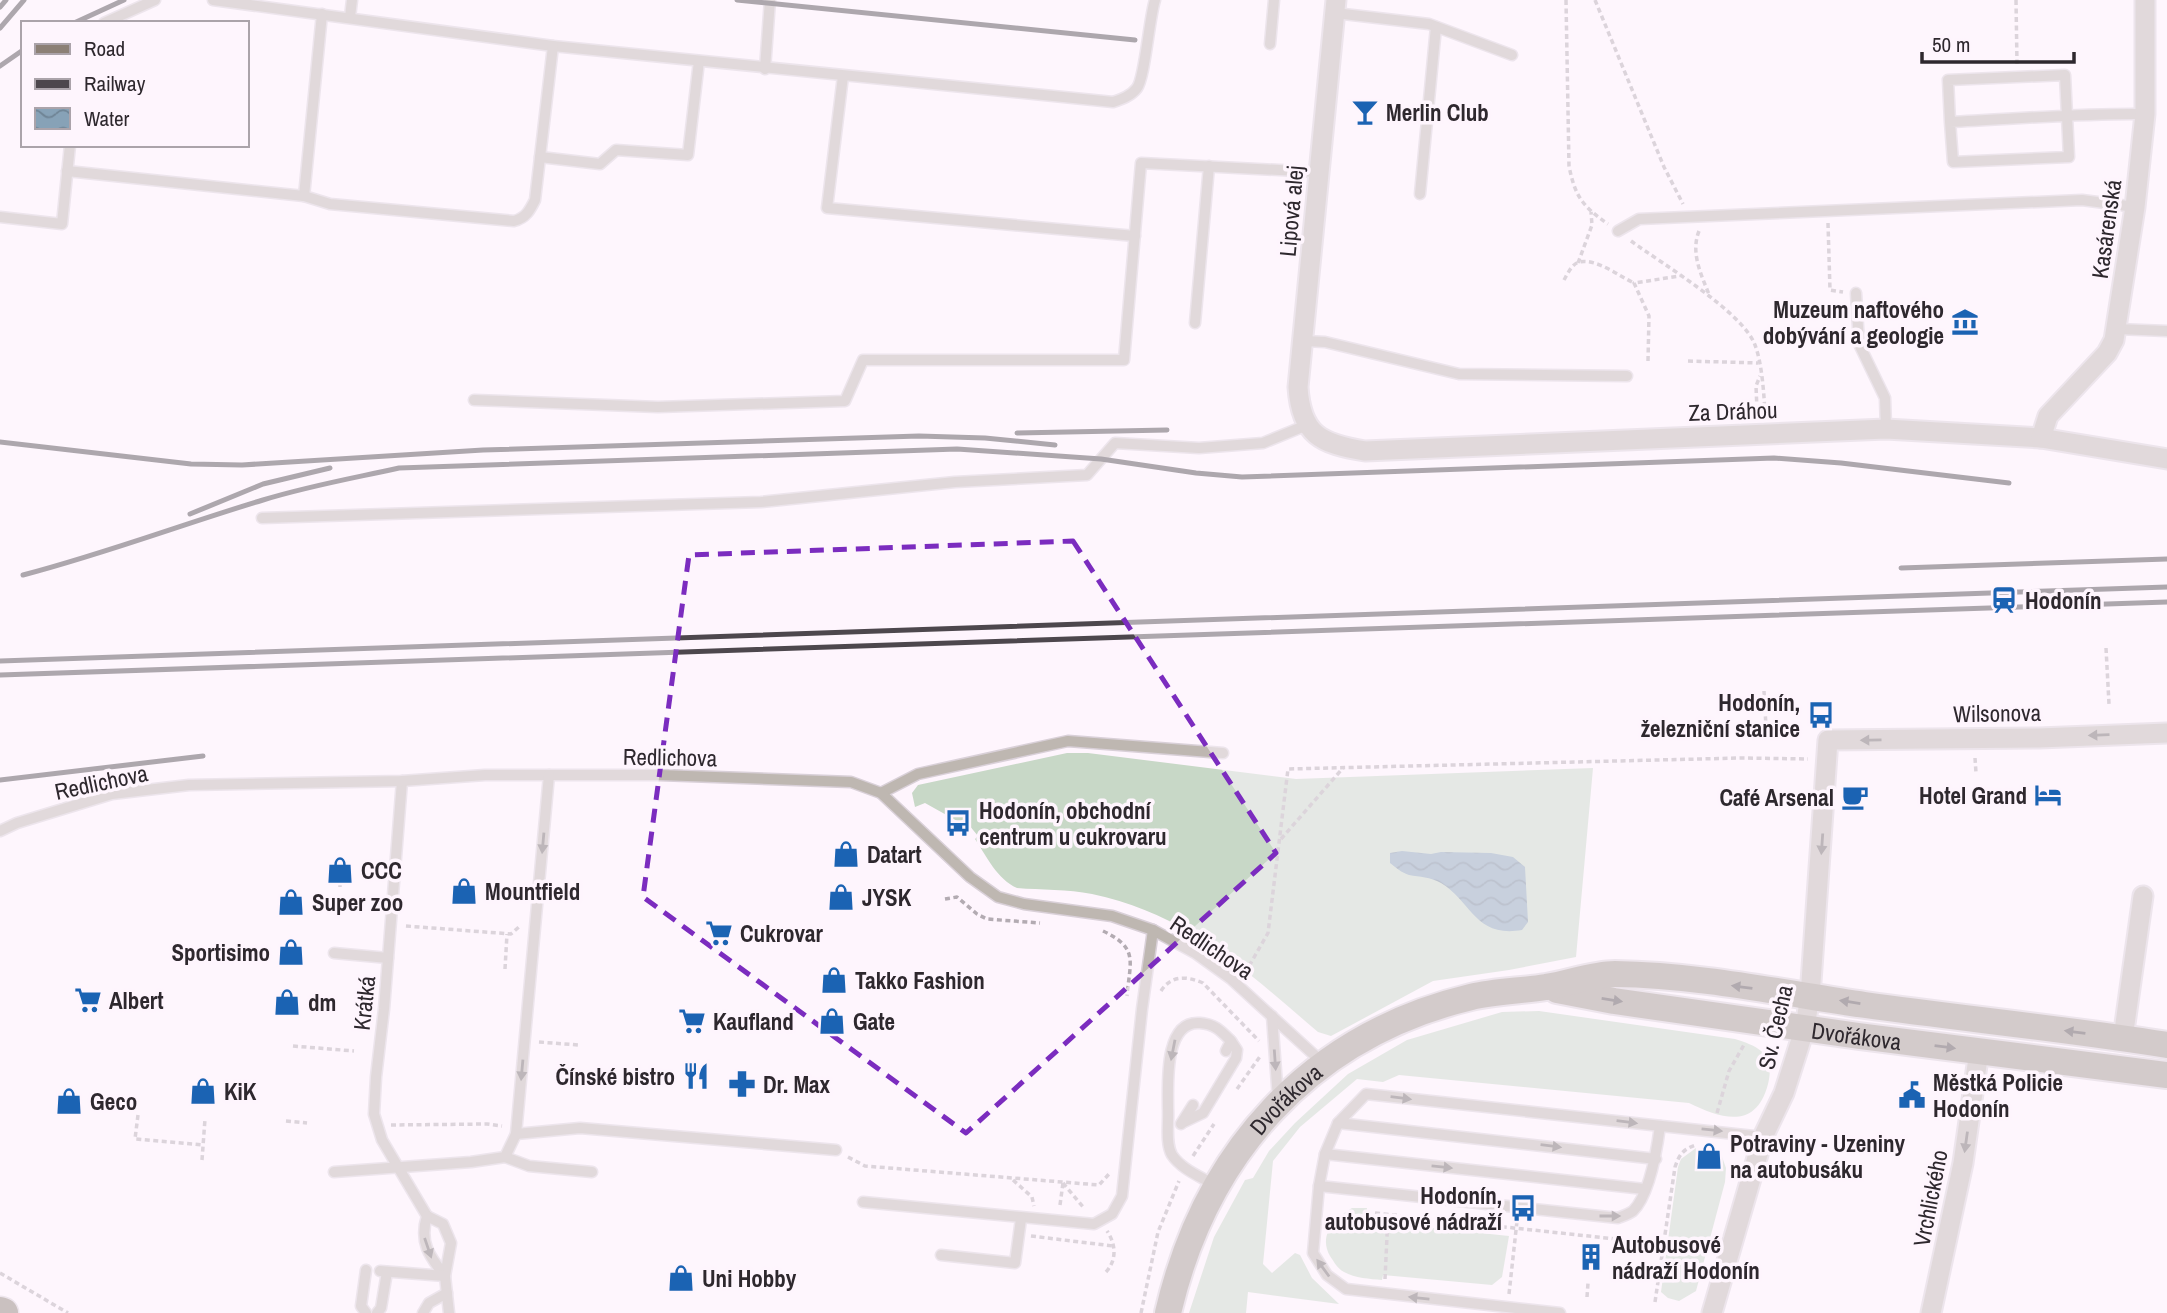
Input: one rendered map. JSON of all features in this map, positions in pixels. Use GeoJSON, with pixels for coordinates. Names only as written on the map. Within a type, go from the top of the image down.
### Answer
{"type":"FeatureCollection","features":[{"type":"Feature","properties":{"kind":"main road","name":"Dvořákova"},"geometry":{"type":"LineString","coordinates":[[1168,1313],[1185,1252],[1200,1215],[1239,1151],[1278,1104],[1323,1063],[1368,1035],[1412,1015],[1471,997],[1612,974],[1810,996],[2167,1045]]}},
{"type":"Feature","properties":{"kind":"main road","name":"Dvořákova"},"geometry":{"type":"LineString","coordinates":[[1545,987],[1614,1001],[2167,1076]]}},
{"type":"Feature","properties":{"kind":"street","name":"Kasárenská"},"geometry":{"type":"LineString","coordinates":[[2041,438],[2048,416],[2107,353],[2117,329],[2145,114],[2145,1]]}},
{"type":"Feature","properties":{"kind":"street","name":"Lipová alej"},"geometry":{"type":"LineString","coordinates":[[1307,425],[1299,404],[1298,387],[1336,6]]}},
{"type":"Feature","properties":{"kind":"street","name":"Za Dráhou"},"geometry":{"type":"LineString","coordinates":[[1307,425],[1325,441],[1339,447],[1365,451],[1886,429],[2041,438],[2167,459]]}},
{"type":"Feature","properties":{"kind":"street","name":"Wilsonova"},"geometry":{"type":"LineString","coordinates":[[1828,750],[2167,733]]}},
{"type":"Feature","properties":{"kind":"street","name":"Sv. Čecha"},"geometry":{"type":"LineString","coordinates":[[1712,1313],[1763,1137],[1784,1093],[1805,1027],[1810,996],[1828,750]]}},
{"type":"Feature","properties":{"kind":"street"},"geometry":{"type":"LineString","coordinates":[[2123,1038],[2143,896]]}},
{"type":"Feature","properties":{"kind":"street","name":"Vrchlického"},"geometry":{"type":"LineString","coordinates":[[1931,1313],[1963,1163],[1979,1051]]}},
{"type":"Feature","properties":{"kind":"lane"},"geometry":{"type":"LineString","coordinates":[[108,21],[155,0]]}},
{"type":"Feature","properties":{"kind":"lane"},"geometry":{"type":"LineString","coordinates":[[213,0],[553,46],[1113,102],[1130,95],[1141,80],[1149,20],[1155,0]]}},
{"type":"Feature","properties":{"kind":"lane"},"geometry":{"type":"LineString","coordinates":[[349,17],[352,0]]}},
{"type":"Feature","properties":{"kind":"lane"},"geometry":{"type":"LineString","coordinates":[[765,69],[770,0]]}},
{"type":"Feature","properties":{"kind":"lane"},"geometry":{"type":"LineString","coordinates":[[1270,44],[1274,0]]}},
{"type":"Feature","properties":{"kind":"lane"},"geometry":{"type":"LineString","coordinates":[[1336,6],[1436,27],[1512,55]]}},
{"type":"Feature","properties":{"kind":"lane"},"geometry":{"type":"LineString","coordinates":[[304,196],[322,14]]}},
{"type":"Feature","properties":{"kind":"lane"},"geometry":{"type":"LineString","coordinates":[[1420,194],[1436,27]]}},
{"type":"Feature","properties":{"kind":"lane"},"geometry":{"type":"LineString","coordinates":[[67,171],[304,196],[330,204],[514,221],[525,216],[535,200],[553,46]]}},
{"type":"Feature","properties":{"kind":"lane"},"geometry":{"type":"LineString","coordinates":[[540,157],[600,164],[616,150],[688,155],[699,61]]}},
{"type":"Feature","properties":{"kind":"lane"},"geometry":{"type":"LineString","coordinates":[[2066,75],[2069,157],[1953,162],[1948,80],[2018,77],[2066,75]]}},
{"type":"Feature","properties":{"kind":"lane"},"geometry":{"type":"LineString","coordinates":[[843,76],[827,208],[1135,236]]}},
{"type":"Feature","properties":{"kind":"lane"},"geometry":{"type":"LineString","coordinates":[[1950,122],[2145,114]]}},
{"type":"Feature","properties":{"kind":"lane"},"geometry":{"type":"LineString","coordinates":[[0,217],[62,224],[70,147]]}},
{"type":"Feature","properties":{"kind":"lane"},"geometry":{"type":"LineString","coordinates":[[474,400],[658,407],[845,401],[863,360],[1124,360],[1141,163],[1318,172]]}},
{"type":"Feature","properties":{"kind":"lane"},"geometry":{"type":"LineString","coordinates":[[1195,323],[1209,166]]}},
{"type":"Feature","properties":{"kind":"lane"},"geometry":{"type":"LineString","coordinates":[[1618,231],[1639,219],[1689,216],[2082,200],[2135,207]]}},
{"type":"Feature","properties":{"kind":"lane"},"geometry":{"type":"LineString","coordinates":[[1856,293],[1858,344],[1885,398],[1886,429]]}},
{"type":"Feature","properties":{"kind":"lane"},"geometry":{"type":"LineString","coordinates":[[2117,329],[2167,331]]}},
{"type":"Feature","properties":{"kind":"lane"},"geometry":{"type":"LineString","coordinates":[[1304,341],[1325,342],[1459,374],[1627,376]]}},
{"type":"Feature","properties":{"kind":"lane"},"geometry":{"type":"LineString","coordinates":[[262,517],[761,502],[955,482],[1087,475],[1115,443],[1199,448],[1264,443],[1307,425]]}},
{"type":"Feature","properties":{"kind":"lane"},"geometry":{"type":"LineString","coordinates":[[881,793],[918,774],[1068,741],[1223,753]]}},
{"type":"Feature","properties":{"kind":"lane"},"geometry":{"type":"LineString","coordinates":[[505,1157],[516,1134],[549,775]]}},
{"type":"Feature","properties":{"kind":"lane","name":"Redlichova"},"geometry":{"type":"LineString","coordinates":[[0,831],[17,823],[112,794],[189,785],[549,775],[660,775],[850,782],[881,793],[970,877],[998,897],[1024,904],[1112,916],[1153,930],[1210,963],[1323,1063]]}},
{"type":"Feature","properties":{"kind":"lane","name":"Krátká"},"geometry":{"type":"LineString","coordinates":[[402,781],[374,1114],[382,1140],[427,1216],[443,1224],[451,1243],[444,1276]]}},
{"type":"Feature","properties":{"kind":"lane"},"geometry":{"type":"LineString","coordinates":[[863,1202],[1094,1224],[1112,1214],[1122,1196],[1153,930]]}},
{"type":"Feature","properties":{"kind":"lane"},"geometry":{"type":"LineString","coordinates":[[334,953],[388,958]]}},
{"type":"Feature","properties":{"kind":"lane"},"geometry":{"type":"LineString","coordinates":[[1272,1016],[1278,1104]]}},
{"type":"Feature","properties":{"kind":"lane"},"geometry":{"type":"LineString","coordinates":[[1169,1132],[1203,1113],[1238,1054],[1229,1046],[1218,1028],[1192,1023],[1176,1036],[1171,1048],[1169,1132],[1169,1148],[1175,1159],[1216,1186]]}},
{"type":"Feature","properties":{"kind":"lane"},"geometry":{"type":"LineString","coordinates":[[1560,1313],[1346,1289],[1327,1275],[1313,1253],[1319,1186],[1325,1154],[1338,1123],[1366,1094],[1763,1137]]}},
{"type":"Feature","properties":{"kind":"lane"},"geometry":{"type":"LineString","coordinates":[[1182,1123],[1193,1105]]}},
{"type":"Feature","properties":{"kind":"lane"},"geometry":{"type":"LineString","coordinates":[[1338,1123],[1656,1159]]}},
{"type":"Feature","properties":{"kind":"lane"},"geometry":{"type":"LineString","coordinates":[[1319,1186],[1618,1218],[1631,1212],[1640,1200],[1656,1159],[1660,1126]]}},
{"type":"Feature","properties":{"kind":"lane"},"geometry":{"type":"LineString","coordinates":[[516,1134],[580,1128],[836,1150]]}},
{"type":"Feature","properties":{"kind":"lane"},"geometry":{"type":"LineString","coordinates":[[1325,1154],[1644,1189]]}},
{"type":"Feature","properties":{"kind":"lane"},"geometry":{"type":"LineString","coordinates":[[334,1172],[505,1157],[529,1166],[592,1172]]}},
{"type":"Feature","properties":{"kind":"lane"},"geometry":{"type":"LineString","coordinates":[[427,1216],[422,1231],[430,1258],[444,1276],[449,1313]]}},
{"type":"Feature","properties":{"kind":"lane"},"geometry":{"type":"LineString","coordinates":[[941,1255],[1015,1263],[1021,1219]]}},
{"type":"Feature","properties":{"kind":"lane"},"geometry":{"type":"LineString","coordinates":[[366,1270],[361,1306],[366,1313]]}},
{"type":"Feature","properties":{"kind":"lane"},"geometry":{"type":"LineString","coordinates":[[377,1313],[381,1308],[384,1271],[444,1276]]}},
{"type":"Feature","properties":{"kind":"lane"},"geometry":{"type":"LineString","coordinates":[[423,1313],[429,1303],[447,1293]]}},
{"type":"Feature","properties":{"kind":"path"},"geometry":{"type":"LineString","coordinates":[[1566,0],[1569,166],[1574,190],[1591,212],[1711,299],[1745,328],[1755,345],[1764,385],[1766,434]]}},
{"type":"Feature","properties":{"kind":"path"},"geometry":{"type":"LineString","coordinates":[[1595,0],[1664,167],[1689,216]]}},
{"type":"Feature","properties":{"kind":"path"},"geometry":{"type":"LineString","coordinates":[[2016,0],[2018,77]]}},
{"type":"Feature","properties":{"kind":"path"},"geometry":{"type":"LineString","coordinates":[[1827,211],[1830,290],[1856,293]]}},
{"type":"Feature","properties":{"kind":"path"},"geometry":{"type":"LineString","coordinates":[[1578,263],[1592,225],[1591,212]]}},
{"type":"Feature","properties":{"kind":"path"},"geometry":{"type":"LineString","coordinates":[[1706,216],[1695,241],[1697,265],[1711,299]]}},
{"type":"Feature","properties":{"kind":"path"},"geometry":{"type":"LineString","coordinates":[[1564,280],[1571,267],[1578,263],[1600,266],[1634,283],[1680,276]]}},
{"type":"Feature","properties":{"kind":"path"},"geometry":{"type":"LineString","coordinates":[[1634,283],[1649,316],[1648,361]]}},
{"type":"Feature","properties":{"kind":"path"},"geometry":{"type":"LineString","coordinates":[[1688,361],[1758,363]]}},
{"type":"Feature","properties":{"kind":"path"},"geometry":{"type":"LineString","coordinates":[[1758,410],[1756,386],[1760,374]]}},
{"type":"Feature","properties":{"kind":"path"},"geometry":{"type":"LineString","coordinates":[[2106,648],[2109,704]]}},
{"type":"Feature","properties":{"kind":"path"},"geometry":{"type":"LineString","coordinates":[[1763,691],[1766,727]]}},
{"type":"Feature","properties":{"kind":"path"},"geometry":{"type":"LineString","coordinates":[[1245,974],[1268,933],[1288,769],[1740,758],[1828,750]]}},
{"type":"Feature","properties":{"kind":"path"},"geometry":{"type":"LineString","coordinates":[[1279,841],[1343,768]]}},
{"type":"Feature","properties":{"kind":"path"},"geometry":{"type":"LineString","coordinates":[[340,882],[340,890]]}},
{"type":"Feature","properties":{"kind":"path"},"geometry":{"type":"LineString","coordinates":[[391,925],[511,934],[523,924],[536,925]]}},
{"type":"Feature","properties":{"kind":"path"},"geometry":{"type":"LineString","coordinates":[[1094,929],[1122,940],[1129,950],[1126,1007]]}},
{"type":"Feature","properties":{"kind":"path"},"geometry":{"type":"LineString","coordinates":[[505,969],[507,934]]}},
{"type":"Feature","properties":{"kind":"path"},"geometry":{"type":"LineString","coordinates":[[1157,998],[1163,987],[1178,978],[1190,977],[1203,983],[1266,1048]]}},
{"type":"Feature","properties":{"kind":"path"},"geometry":{"type":"LineString","coordinates":[[525,1041],[579,1045]]}},
{"type":"Feature","properties":{"kind":"path"},"geometry":{"type":"LineString","coordinates":[[1717,1113],[1729,1071],[1745,1043]]}},
{"type":"Feature","properties":{"kind":"path"},"geometry":{"type":"LineString","coordinates":[[293,1046],[354,1051]]}},
{"type":"Feature","properties":{"kind":"path"},"geometry":{"type":"LineString","coordinates":[[138,1115],[135,1139],[203,1145]]}},
{"type":"Feature","properties":{"kind":"path"},"geometry":{"type":"LineString","coordinates":[[202,1160],[205,1119]]}},
{"type":"Feature","properties":{"kind":"path"},"geometry":{"type":"LineString","coordinates":[[286,1121],[307,1124]]}},
{"type":"Feature","properties":{"kind":"path"},"geometry":{"type":"LineString","coordinates":[[388,1126],[487,1124],[504,1127],[516,1134]]}},
{"type":"Feature","properties":{"kind":"path"},"geometry":{"type":"LineString","coordinates":[[1655,1302],[1662,1244],[1678,1157],[1686,1149],[1698,1145]]}},
{"type":"Feature","properties":{"kind":"path"},"geometry":{"type":"LineString","coordinates":[[836,1150],[865,1166],[1063,1183],[1099,1185],[1112,1167]]}},
{"type":"Feature","properties":{"kind":"path"},"geometry":{"type":"LineString","coordinates":[[1012,1179],[1032,1197],[1034,1220]]}},
{"type":"Feature","properties":{"kind":"path"},"geometry":{"type":"LineString","coordinates":[[1061,1201],[1063,1183]]}},
{"type":"Feature","properties":{"kind":"path"},"geometry":{"type":"LineString","coordinates":[[1375,1213],[1662,1244]]}},
{"type":"Feature","properties":{"kind":"path"},"geometry":{"type":"LineString","coordinates":[[1385,1279],[1388,1215]]}},
{"type":"Feature","properties":{"kind":"path"},"geometry":{"type":"LineString","coordinates":[[1106,1272],[1113,1264],[1110,1234]]}},
{"type":"Feature","properties":{"kind":"path"},"geometry":{"type":"LineString","coordinates":[[1033,1236],[1113,1246]]}},
{"type":"Feature","properties":{"kind":"path"},"geometry":{"type":"LineString","coordinates":[[1591,1244],[1592,1237]]}},
{"type":"Feature","properties":{"kind":"path"},"geometry":{"type":"LineString","coordinates":[[0,1273],[68,1313]]}},
{"type":"Feature","properties":{"kind":"path"},"geometry":{"type":"LineString","coordinates":[[1587,1297],[1588,1283]]}},
{"type":"Feature","properties":{"kind":"highlighted area"},"geometry":{"type":"Polygon","coordinates":[[[1073,541],[1276,853],[966,1133],[643,897],[689,555],[1073,541]]]}},
{"type":"Feature","properties":{"kind":"green space"},"geometry":{"type":"Polygon","coordinates":[[[1067,753],[1088,753],[1296,779],[1593,768],[1576,957],[1433,981],[1331,1036],[1318,1032],[1266,987],[1187,931],[1127,903],[1092,894],[1017,888],[993,867],[975,839],[978,836],[964,819],[959,822],[925,803],[915,807],[912,793],[918,785],[1067,753]]]}},
{"type":"Feature","properties":{"kind":"green space"},"geometry":{"type":"Polygon","coordinates":[[[1539,1011],[1735,1039],[1752,1045],[1764,1054],[1769,1066],[1770,1074],[1763,1099],[1755,1109],[1736,1117],[1714,1113],[1689,1103],[1399,1075],[1383,1082],[1357,1079],[1300,1127],[1273,1161],[1263,1264],[1272,1273],[1295,1253],[1300,1255],[1312,1278],[1339,1304],[1248,1292],[1246,1313],[1189,1313],[1214,1237],[1245,1180],[1253,1178],[1269,1151],[1348,1074],[1407,1040],[1502,1012],[1539,1011]]]}},
{"type":"Feature","properties":{"kind":"green space"},"geometry":{"type":"Polygon","coordinates":[[[1696,1148],[1704,1148],[1702,1162],[1713,1164],[1716,1151],[1721,1154],[1726,1168],[1725,1182],[1696,1291],[1679,1301],[1668,1298],[1661,1292],[1678,1167],[1681,1159],[1696,1148]]]}},
{"type":"Feature","properties":{"kind":"green space"},"geometry":{"type":"Polygon","coordinates":[[[1352,1208],[1367,1208],[1366,1221],[1509,1236],[1502,1277],[1492,1285],[1383,1275],[1382,1280],[1348,1274],[1333,1261],[1326,1241],[1334,1222],[1352,1208]]]}},
{"type":"Feature","properties":{"kind":"water"},"geometry":{"type":"Polygon","coordinates":[[[1402,851],[1431,854],[1491,853],[1513,857],[1525,867],[1528,922],[1522,930],[1506,931],[1484,924],[1441,883],[1406,874],[1390,863],[1390,853],[1402,851]]]}},
{"type":"Feature","properties":{"kind":"railway"},"geometry":{"type":"LineString","coordinates":[[0,7],[6,0]]}},
{"type":"Feature","properties":{"kind":"railway"},"geometry":{"type":"LineString","coordinates":[[0,28],[24,0]]}},
{"type":"Feature","properties":{"kind":"railway"},"geometry":{"type":"LineString","coordinates":[[78,21],[124,0]]}},
{"type":"Feature","properties":{"kind":"railway"},"geometry":{"type":"LineString","coordinates":[[737,0],[1135,40]]}},
{"type":"Feature","properties":{"kind":"railway"},"geometry":{"type":"LineString","coordinates":[[0,66],[21,51]]}},
{"type":"Feature","properties":{"kind":"railway"},"geometry":{"type":"LineString","coordinates":[[1017,433],[1167,430]]}},
{"type":"Feature","properties":{"kind":"railway"},"geometry":{"type":"LineString","coordinates":[[0,442],[191,464],[242,465],[483,450],[919,436],[985,438],[1055,445]]}},
{"type":"Feature","properties":{"kind":"railway"},"geometry":{"type":"LineString","coordinates":[[23,575],[280,495],[399,468],[957,449],[1101,459],[1242,477],[1774,458],[1841,463],[2009,483]]}},
{"type":"Feature","properties":{"kind":"railway"},"geometry":{"type":"LineString","coordinates":[[190,514],[263,484],[330,468]]}},
{"type":"Feature","properties":{"kind":"railway"},"geometry":{"type":"LineString","coordinates":[[1901,568],[2167,559]]}},
{"type":"Feature","properties":{"kind":"railway"},"geometry":{"type":"LineString","coordinates":[[0,661],[2167,587]]}},
{"type":"Feature","properties":{"kind":"railway"},"geometry":{"type":"LineString","coordinates":[[0,675],[2167,602]]}},
{"type":"Feature","properties":{"kind":"railway"},"geometry":{"type":"LineString","coordinates":[[0,780],[203,756]]}},
{"type":"Feature","properties":{"kind":"place","name":"Merlin Club"},"geometry":{"type":"Point","coordinates":[1365,112]}},
{"type":"Feature","properties":{"kind":"place","name":"Muzeum naftového dobývání a geologie"},"geometry":{"type":"Point","coordinates":[1965,322]}},
{"type":"Feature","properties":{"kind":"place","name":"Hodonín"},"geometry":{"type":"Point","coordinates":[2004,600]}},
{"type":"Feature","properties":{"kind":"place","name":"Hodonín, železniční stanice"},"geometry":{"type":"Point","coordinates":[1821,715]}},
{"type":"Feature","properties":{"kind":"place","name":"Hotel Grand"},"geometry":{"type":"Point","coordinates":[2048,795]}},
{"type":"Feature","properties":{"kind":"place","name":"Café Arsenal"},"geometry":{"type":"Point","coordinates":[1855,797]}},
{"type":"Feature","properties":{"kind":"place","name":"Hodonín, obchodní centrum u cukrovaru"},"geometry":{"type":"Point","coordinates":[958,823]}},
{"type":"Feature","properties":{"kind":"place","name":"Datart"},"geometry":{"type":"Point","coordinates":[846,854]}},
{"type":"Feature","properties":{"kind":"place","name":"CCC"},"geometry":{"type":"Point","coordinates":[340,870]}},
{"type":"Feature","properties":{"kind":"place","name":"Mountfield"},"geometry":{"type":"Point","coordinates":[464,891]}},
{"type":"Feature","properties":{"kind":"place","name":"JYSK"},"geometry":{"type":"Point","coordinates":[841,897]}},
{"type":"Feature","properties":{"kind":"place","name":"Super zoo"},"geometry":{"type":"Point","coordinates":[291,902]}},
{"type":"Feature","properties":{"kind":"place","name":"Cukrovar"},"geometry":{"type":"Point","coordinates":[719,933]}},
{"type":"Feature","properties":{"kind":"place","name":"Sportisimo"},"geometry":{"type":"Point","coordinates":[291,952]}},
{"type":"Feature","properties":{"kind":"place","name":"Takko Fashion"},"geometry":{"type":"Point","coordinates":[834,980]}},
{"type":"Feature","properties":{"kind":"place","name":"Albert"},"geometry":{"type":"Point","coordinates":[88,1000]}},
{"type":"Feature","properties":{"kind":"place","name":"dm"},"geometry":{"type":"Point","coordinates":[287,1002]}},
{"type":"Feature","properties":{"kind":"place","name":"Kaufland"},"geometry":{"type":"Point","coordinates":[692,1021]}},
{"type":"Feature","properties":{"kind":"place","name":"Gate"},"geometry":{"type":"Point","coordinates":[832,1021]}},
{"type":"Feature","properties":{"kind":"place","name":"Čínské bistro"},"geometry":{"type":"Point","coordinates":[696,1076]}},
{"type":"Feature","properties":{"kind":"place","name":"Dr. Max"},"geometry":{"type":"Point","coordinates":[742,1084]}},
{"type":"Feature","properties":{"kind":"place","name":"KiK"},"geometry":{"type":"Point","coordinates":[203,1091]}},
{"type":"Feature","properties":{"kind":"place","name":"Městká Policie Hodonín"},"geometry":{"type":"Point","coordinates":[1912,1095]}},
{"type":"Feature","properties":{"kind":"place","name":"Geco"},"geometry":{"type":"Point","coordinates":[69,1101]}},
{"type":"Feature","properties":{"kind":"place","name":"Potraviny - Uzeniny na autobusáku"},"geometry":{"type":"Point","coordinates":[1709,1156]}},
{"type":"Feature","properties":{"kind":"place","name":"Hodonín, autobusové nádraží"},"geometry":{"type":"Point","coordinates":[1523,1208]}},
{"type":"Feature","properties":{"kind":"place","name":"Autobusové nádraží Hodonín"},"geometry":{"type":"Point","coordinates":[1591,1257]}},
{"type":"Feature","properties":{"kind":"place","name":"Uni Hobby"},"geometry":{"type":"Point","coordinates":[681,1278]}}]}
